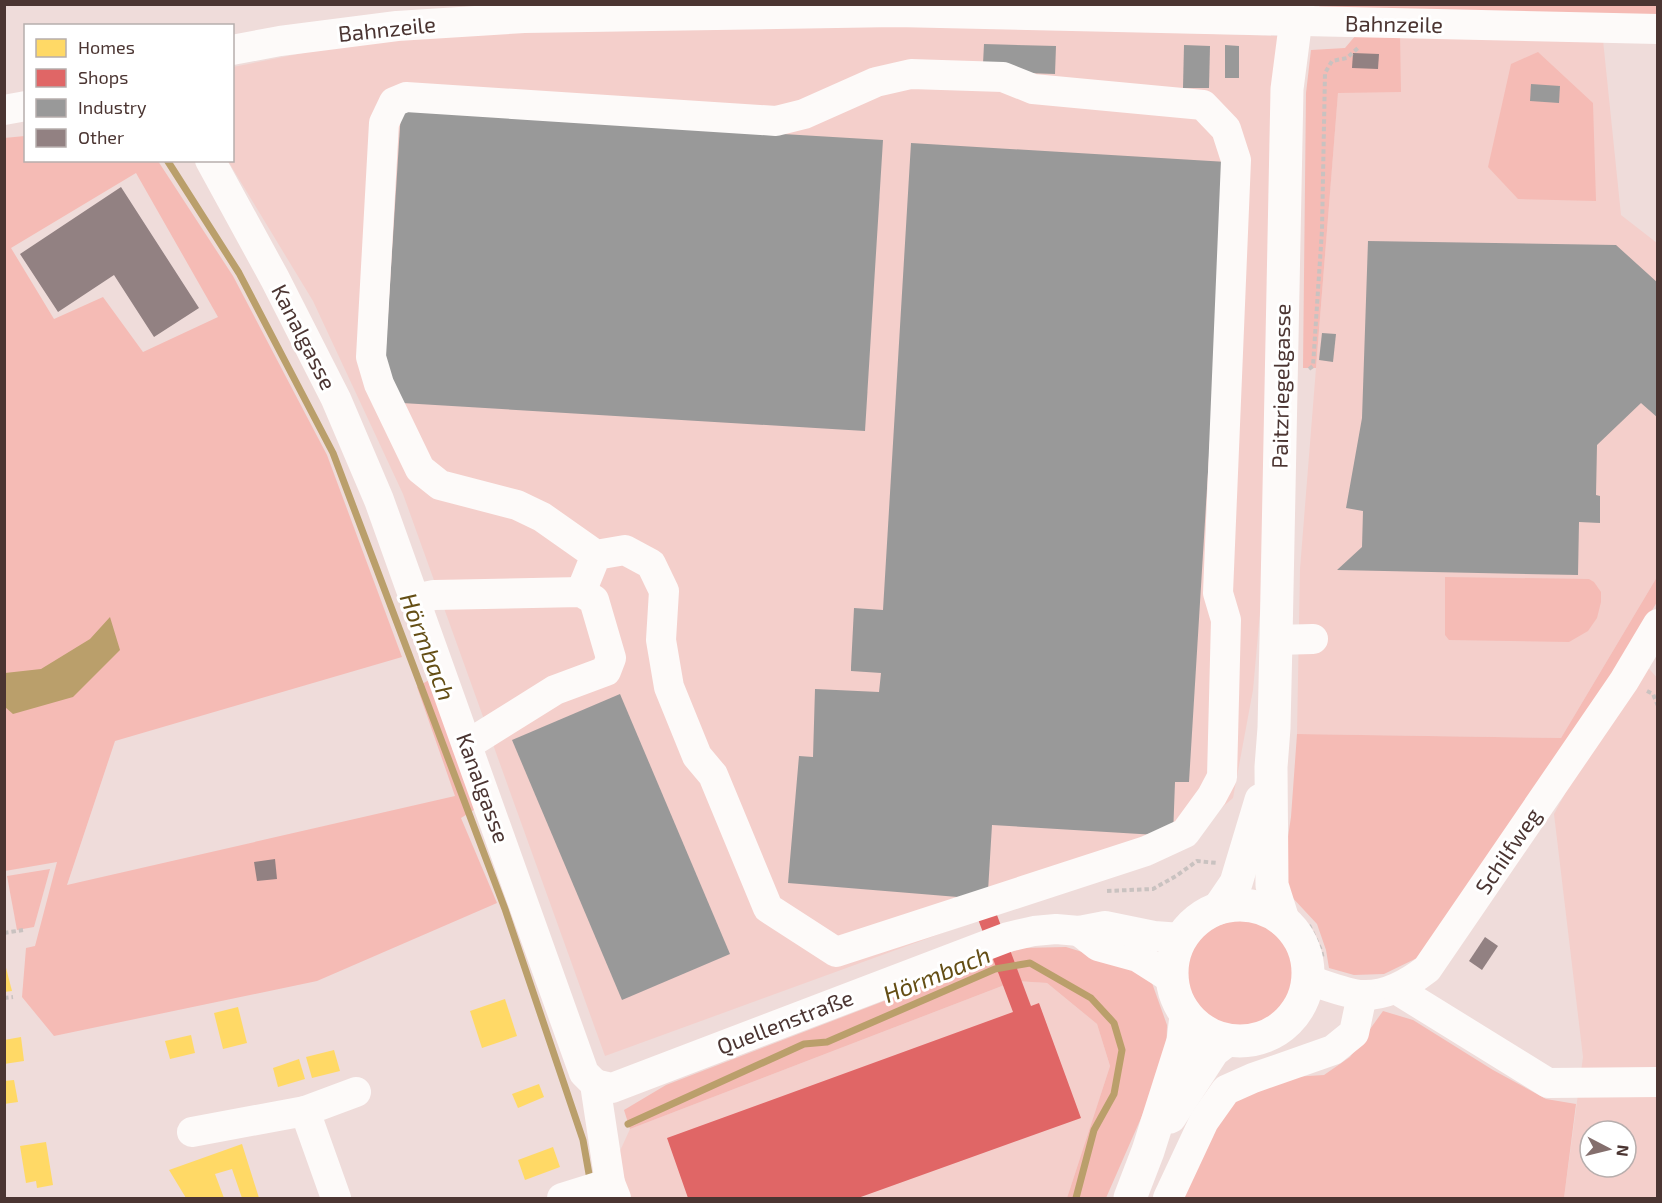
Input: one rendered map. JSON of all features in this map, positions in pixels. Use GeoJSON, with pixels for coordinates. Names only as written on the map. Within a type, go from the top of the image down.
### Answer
{"type":"FeatureCollection","features":[{"type":"Feature","properties":{"kind":"main road","name":"Paitzriegelgasse"},"geometry":{"type":"LineString","coordinates":[[1283,920],[1272,885],[1271,767],[1274,728],[1287,89],[1298,16]]}},
{"type":"Feature","properties":{"kind":"main road","name":"Paitzriegelgasse"},"geometry":{"type":"LineString","coordinates":[[1219,908],[1236,883],[1271,767]]}},
{"type":"Feature","properties":{"kind":"main road"},"geometry":{"type":"LineString","coordinates":[[1236,905],[1253,906],[1269,911],[1283,920],[1303,946],[1308,963],[1308,980],[1302,1002],[1289,1021],[1271,1035],[1249,1042],[1226,1041],[1204,1032],[1186,1016],[1176,998],[1171,978],[1173,957],[1181,938],[1191,925],[1204,915],[1219,908],[1236,905]]}},
{"type":"Feature","properties":{"kind":"main road"},"geometry":{"type":"LineString","coordinates":[[1130,1198],[1148,1151],[1183,1041],[1186,1016]]}},
{"type":"Feature","properties":{"kind":"main road"},"geometry":{"type":"LineString","coordinates":[[1148,1151],[1213,1051],[1226,1041]]}},
{"type":"Feature","properties":{"kind":"street","name":"Bahnzeile"},"geometry":{"type":"LineString","coordinates":[[234,50],[280,41],[397,26],[524,18],[896,12],[1298,16],[1363,23],[1658,29]]}},
{"type":"Feature","properties":{"kind":"street"},"geometry":{"type":"LineString","coordinates":[[911,74],[1003,77],[1032,89],[1203,105],[1226,129],[1236,160],[1218,593],[1226,620],[1222,777],[1212,796],[1185,833],[1146,851],[836,952],[768,908],[713,775],[697,756],[669,687],[662,640],[664,591],[651,564],[625,550],[596,555],[542,517],[517,505],[440,485],[433,480],[420,469],[379,384],[371,357],[374,298],[384,123],[394,102],[406,97],[776,121],[804,114],[876,82],[911,74]]}},
{"type":"Feature","properties":{"kind":"street"},"geometry":{"type":"LineString","coordinates":[[4,110],[24,106]]}},
{"type":"Feature","properties":{"kind":"street","name":"Kanalgasse"},"geometry":{"type":"LineString","coordinates":[[211,162],[275,279],[336,399],[379,501],[585,1073],[595,1084],[613,1191]]}},
{"type":"Feature","properties":{"kind":"street"},"geometry":{"type":"LineString","coordinates":[[581,592],[596,555]]}},
{"type":"Feature","properties":{"kind":"street"},"geometry":{"type":"LineString","coordinates":[[415,599],[434,595],[581,592],[594,600],[611,658],[606,671],[555,690],[467,745]]}},
{"type":"Feature","properties":{"kind":"street","name":"Schilfweg"},"geometry":{"type":"LineString","coordinates":[[1308,980],[1362,995],[1396,989],[1412,981],[1427,969],[1624,681],[1658,624]]}},
{"type":"Feature","properties":{"kind":"street"},"geometry":{"type":"LineString","coordinates":[[1276,640],[1313,639]]}},
{"type":"Feature","properties":{"kind":"street","name":"Quellenstraße"},"geometry":{"type":"LineString","coordinates":[[595,1084],[612,1088],[1008,937],[1034,931],[1056,929],[1079,931],[1105,926],[1154,936],[1181,938]]}},
{"type":"Feature","properties":{"kind":"street"},"geometry":{"type":"LineString","coordinates":[[1079,931],[1098,946],[1138,957],[1171,978]]}},
{"type":"Feature","properties":{"kind":"street"},"geometry":{"type":"LineString","coordinates":[[1396,989],[1548,1083],[1658,1082]]}},
{"type":"Feature","properties":{"kind":"street"},"geometry":{"type":"LineString","coordinates":[[1168,1198],[1204,1121],[1226,1090],[1333,1050],[1354,1033],[1362,995]]}},
{"type":"Feature","properties":{"kind":"street"},"geometry":{"type":"LineString","coordinates":[[192,1132],[305,1111],[357,1092]]}},
{"type":"Feature","properties":{"kind":"street"},"geometry":{"type":"LineString","coordinates":[[305,1111],[336,1198]]}},
{"type":"Feature","properties":{"kind":"street"},"geometry":{"type":"LineString","coordinates":[[562,1198],[613,1191]]}},
{"type":"Feature","properties":{"kind":"path"},"geometry":{"type":"LineString","coordinates":[[1306,372],[1313,366],[1322,230],[1325,73],[1332,61],[1347,58],[1361,44],[1363,23]]}},
{"type":"Feature","properties":{"kind":"path"},"geometry":{"type":"LineString","coordinates":[[4,933],[22,930]]}},
{"type":"Feature","properties":{"kind":"path"},"geometry":{"type":"LineString","coordinates":[[4,998],[12,997]]}},
{"type":"Feature","properties":{"kind":"shaded area"},"geometry":{"type":"Polygon","coordinates":[[[1320,4],[1658,5],[1657,17],[1318,12],[1320,4]]]}},
{"type":"Feature","properties":{"kind":"shaded area"},"geometry":{"type":"Polygon","coordinates":[[[774,21],[1280,36],[1263,579],[1253,690],[1233,798],[1192,833],[1088,880],[605,1056],[403,494],[313,301],[229,162],[234,162],[234,67],[399,34],[774,21]]]}},
{"type":"Feature","properties":{"kind":"shaded area"},"geometry":{"type":"Polygon","coordinates":[[[1400,34],[1603,40],[1621,215],[1657,243],[1657,577],[1561,738],[1297,734],[1300,569],[1338,92],[1400,34]]]}},
{"type":"Feature","properties":{"kind":"shaded area"},"geometry":{"type":"Polygon","coordinates":[[[1400,34],[1401,92],[1338,93],[1316,368],[1303,368],[1306,93],[1311,50],[1345,48],[1356,35],[1400,34]]]}},
{"type":"Feature","properties":{"kind":"shaded area"},"geometry":{"type":"Polygon","coordinates":[[[1538,52],[1593,103],[1596,201],[1518,199],[1488,167],[1511,64],[1538,52]]]}},
{"type":"Feature","properties":{"kind":"shaded area"},"geometry":{"type":"Polygon","coordinates":[[[24,136],[24,162],[159,162],[233,276],[327,455],[402,657],[115,741],[67,885],[455,796],[417,687],[429,680],[477,808],[461,818],[497,903],[317,981],[54,1036],[22,997],[26,948],[35,946],[57,862],[5,871],[4,138],[24,136]],[[136,173],[11,248],[54,319],[103,297],[143,352],[218,317],[136,173]]]}},
{"type":"Feature","properties":{"kind":"shaded area"},"geometry":{"type":"Polygon","coordinates":[[[1445,577],[1589,579],[1601,592],[1601,602],[1597,618],[1588,631],[1569,642],[1449,640],[1445,635],[1445,577]]]}},
{"type":"Feature","properties":{"kind":"shaded area"},"geometry":{"type":"Polygon","coordinates":[[[1657,577],[1657,602],[1538,800],[1417,958],[1384,974],[1354,975],[1329,968],[1326,950],[1317,924],[1290,895],[1283,869],[1291,817],[1297,734],[1561,738],[1657,577]]]}},
{"type":"Feature","properties":{"kind":"shaded area"},"geometry":{"type":"Polygon","coordinates":[[[110,617],[120,650],[73,697],[13,714],[5,707],[5,673],[41,669],[90,639],[110,617]]]}},
{"type":"Feature","properties":{"kind":"shaded area"},"geometry":{"type":"Polygon","coordinates":[[[1644,663],[1658,679],[1657,1198],[1564,1198],[1583,1057],[1554,814],[1591,746],[1644,663]]]}},
{"type":"Feature","properties":{"kind":"shaded area"},"geometry":{"type":"Polygon","coordinates":[[[50,869],[34,927],[17,930],[7,876],[50,869]]]}},
{"type":"Feature","properties":{"kind":"shaded area"},"geometry":{"type":"Polygon","coordinates":[[[1239,918],[1259,923],[1277,934],[1288,952],[1293,972],[1288,992],[1277,1010],[1259,1021],[1239,1026],[1219,1021],[1201,1010],[1190,992],[1185,972],[1190,952],[1201,934],[1219,923],[1239,918]]]}},
{"type":"Feature","properties":{"kind":"shaded area"},"geometry":{"type":"Polygon","coordinates":[[[1066,947],[1134,968],[1152,983],[1167,1025],[1166,1061],[1106,1198],[1067,1198],[1110,1066],[1097,1024],[1047,983],[1015,981],[630,1129],[624,1110],[666,1085],[1022,948],[1066,947]]]}},
{"type":"Feature","properties":{"kind":"shaded area"},"geometry":{"type":"Polygon","coordinates":[[[1015,981],[1047,983],[1097,1024],[1110,1066],[1067,1198],[626,1198],[614,1164],[630,1129],[1015,981]]]}},
{"type":"Feature","properties":{"kind":"shaded area"},"geometry":{"type":"Polygon","coordinates":[[[1383,1011],[1413,1020],[1493,1070],[1546,1099],[1576,1104],[1564,1198],[1179,1198],[1195,1161],[1236,1097],[1277,1078],[1324,1075],[1350,1057],[1383,1011]]]}},
{"type":"Feature","properties":{"kind":"building: Homes"},"geometry":{"type":"Polygon","coordinates":[[[4,960],[12,991],[4,992],[4,960]]]}},
{"type":"Feature","properties":{"kind":"building: Homes"},"geometry":{"type":"Polygon","coordinates":[[[505,999],[517,1036],[482,1048],[470,1011],[505,999]]]}},
{"type":"Feature","properties":{"kind":"building: Homes"},"geometry":{"type":"Polygon","coordinates":[[[238,1007],[247,1043],[223,1049],[214,1013],[238,1007]]]}},
{"type":"Feature","properties":{"kind":"building: Homes"},"geometry":{"type":"Polygon","coordinates":[[[191,1035],[195,1053],[170,1059],[165,1041],[191,1035]]]}},
{"type":"Feature","properties":{"kind":"building: Homes"},"geometry":{"type":"Polygon","coordinates":[[[21,1037],[24,1061],[4,1064],[4,1040],[21,1037]]]}},
{"type":"Feature","properties":{"kind":"building: Homes"},"geometry":{"type":"Polygon","coordinates":[[[334,1050],[340,1071],[312,1078],[306,1057],[334,1050]]]}},
{"type":"Feature","properties":{"kind":"building: Homes"},"geometry":{"type":"Polygon","coordinates":[[[299,1059],[305,1079],[278,1087],[273,1068],[299,1059]]]}},
{"type":"Feature","properties":{"kind":"building: Homes"},"geometry":{"type":"Polygon","coordinates":[[[14,1080],[18,1102],[4,1104],[4,1081],[14,1080]]]}},
{"type":"Feature","properties":{"kind":"building: Homes"},"geometry":{"type":"Polygon","coordinates":[[[539,1084],[544,1097],[518,1108],[512,1094],[539,1084]]]}},
{"type":"Feature","properties":{"kind":"building: Homes"},"geometry":{"type":"Polygon","coordinates":[[[46,1142],[53,1185],[37,1188],[36,1181],[26,1183],[20,1146],[46,1142]]]}},
{"type":"Feature","properties":{"kind":"building: Homes"},"geometry":{"type":"Polygon","coordinates":[[[242,1144],[259,1198],[242,1198],[232,1169],[215,1174],[224,1198],[186,1198],[169,1170],[242,1144]]]}},
{"type":"Feature","properties":{"kind":"building: Homes"},"geometry":{"type":"Polygon","coordinates":[[[553,1147],[560,1167],[525,1180],[518,1160],[553,1147]]]}},
{"type":"Feature","properties":{"kind":"building: Shops"},"geometry":{"type":"Polygon","coordinates":[[[988,891],[1031,1006],[1039,1003],[1081,1118],[858,1198],[688,1198],[667,1138],[1013,1012],[970,898],[988,891]]]}},
{"type":"Feature","properties":{"kind":"building: Industry"},"geometry":{"type":"Polygon","coordinates":[[[984,44],[1056,46],[1055,74],[1026,73],[1013,65],[983,64],[984,44]]]}},
{"type":"Feature","properties":{"kind":"building: Industry"},"geometry":{"type":"Polygon","coordinates":[[[1184,45],[1210,46],[1209,88],[1183,88],[1184,45]]]}},
{"type":"Feature","properties":{"kind":"building: Industry"},"geometry":{"type":"Polygon","coordinates":[[[1225,45],[1239,46],[1239,78],[1225,78],[1225,45]]]}},
{"type":"Feature","properties":{"kind":"building: Industry"},"geometry":{"type":"Polygon","coordinates":[[[1531,84],[1560,86],[1559,103],[1530,101],[1531,84]]]}},
{"type":"Feature","properties":{"kind":"building: Industry"},"geometry":{"type":"Polygon","coordinates":[[[401,111],[883,140],[865,431],[402,403],[384,378],[401,111]]]}},
{"type":"Feature","properties":{"kind":"building: Industry"},"geometry":{"type":"Polygon","coordinates":[[[911,143],[1227,162],[1189,782],[1175,782],[1173,836],[992,825],[988,891],[970,898],[788,883],[799,756],[813,757],[815,689],[879,692],[881,673],[851,671],[854,608],[883,610],[911,143]]]}},
{"type":"Feature","properties":{"kind":"building: Industry"},"geometry":{"type":"Polygon","coordinates":[[[1368,241],[1616,245],[1658,283],[1658,418],[1641,403],[1597,445],[1596,495],[1600,496],[1600,523],[1579,522],[1578,575],[1337,570],[1362,547],[1363,511],[1346,508],[1362,418],[1368,241]]]}},
{"type":"Feature","properties":{"kind":"building: Industry"},"geometry":{"type":"Polygon","coordinates":[[[1322,333],[1336,334],[1333,362],[1319,360],[1322,333]]]}},
{"type":"Feature","properties":{"kind":"building: Industry"},"geometry":{"type":"Polygon","coordinates":[[[620,694],[730,954],[622,1000],[512,740],[620,694]]]}},
{"type":"Feature","properties":{"kind":"building: Other"},"geometry":{"type":"Polygon","coordinates":[[[1353,53],[1379,54],[1378,69],[1352,68],[1353,53]]]}},
{"type":"Feature","properties":{"kind":"building: Other"},"geometry":{"type":"Polygon","coordinates":[[[121,187],[199,308],[154,337],[114,275],[58,312],[20,254],[121,187]]]}},
{"type":"Feature","properties":{"kind":"building: Other"},"geometry":{"type":"Polygon","coordinates":[[[275,859],[277,879],[257,881],[254,862],[275,859]]]}},
{"type":"Feature","properties":{"kind":"building: Other"},"geometry":{"type":"Polygon","coordinates":[[[1485,937],[1498,946],[1482,970],[1469,961],[1485,937]]]}},
{"type":"Feature","properties":{"kind":"waterway","name":"Hörmbach"},"geometry":{"type":"LineString","coordinates":[[168,162],[239,273],[333,453],[505,909],[583,1140],[589,1174]]}},
{"type":"Feature","properties":{"kind":"waterway","name":"Hörmbach"},"geometry":{"type":"LineString","coordinates":[[628,1124],[804,1044],[827,1042],[995,969],[1030,963],[1091,998],[1114,1023],[1122,1050],[1114,1094],[1094,1130],[1076,1198]]}}]}
